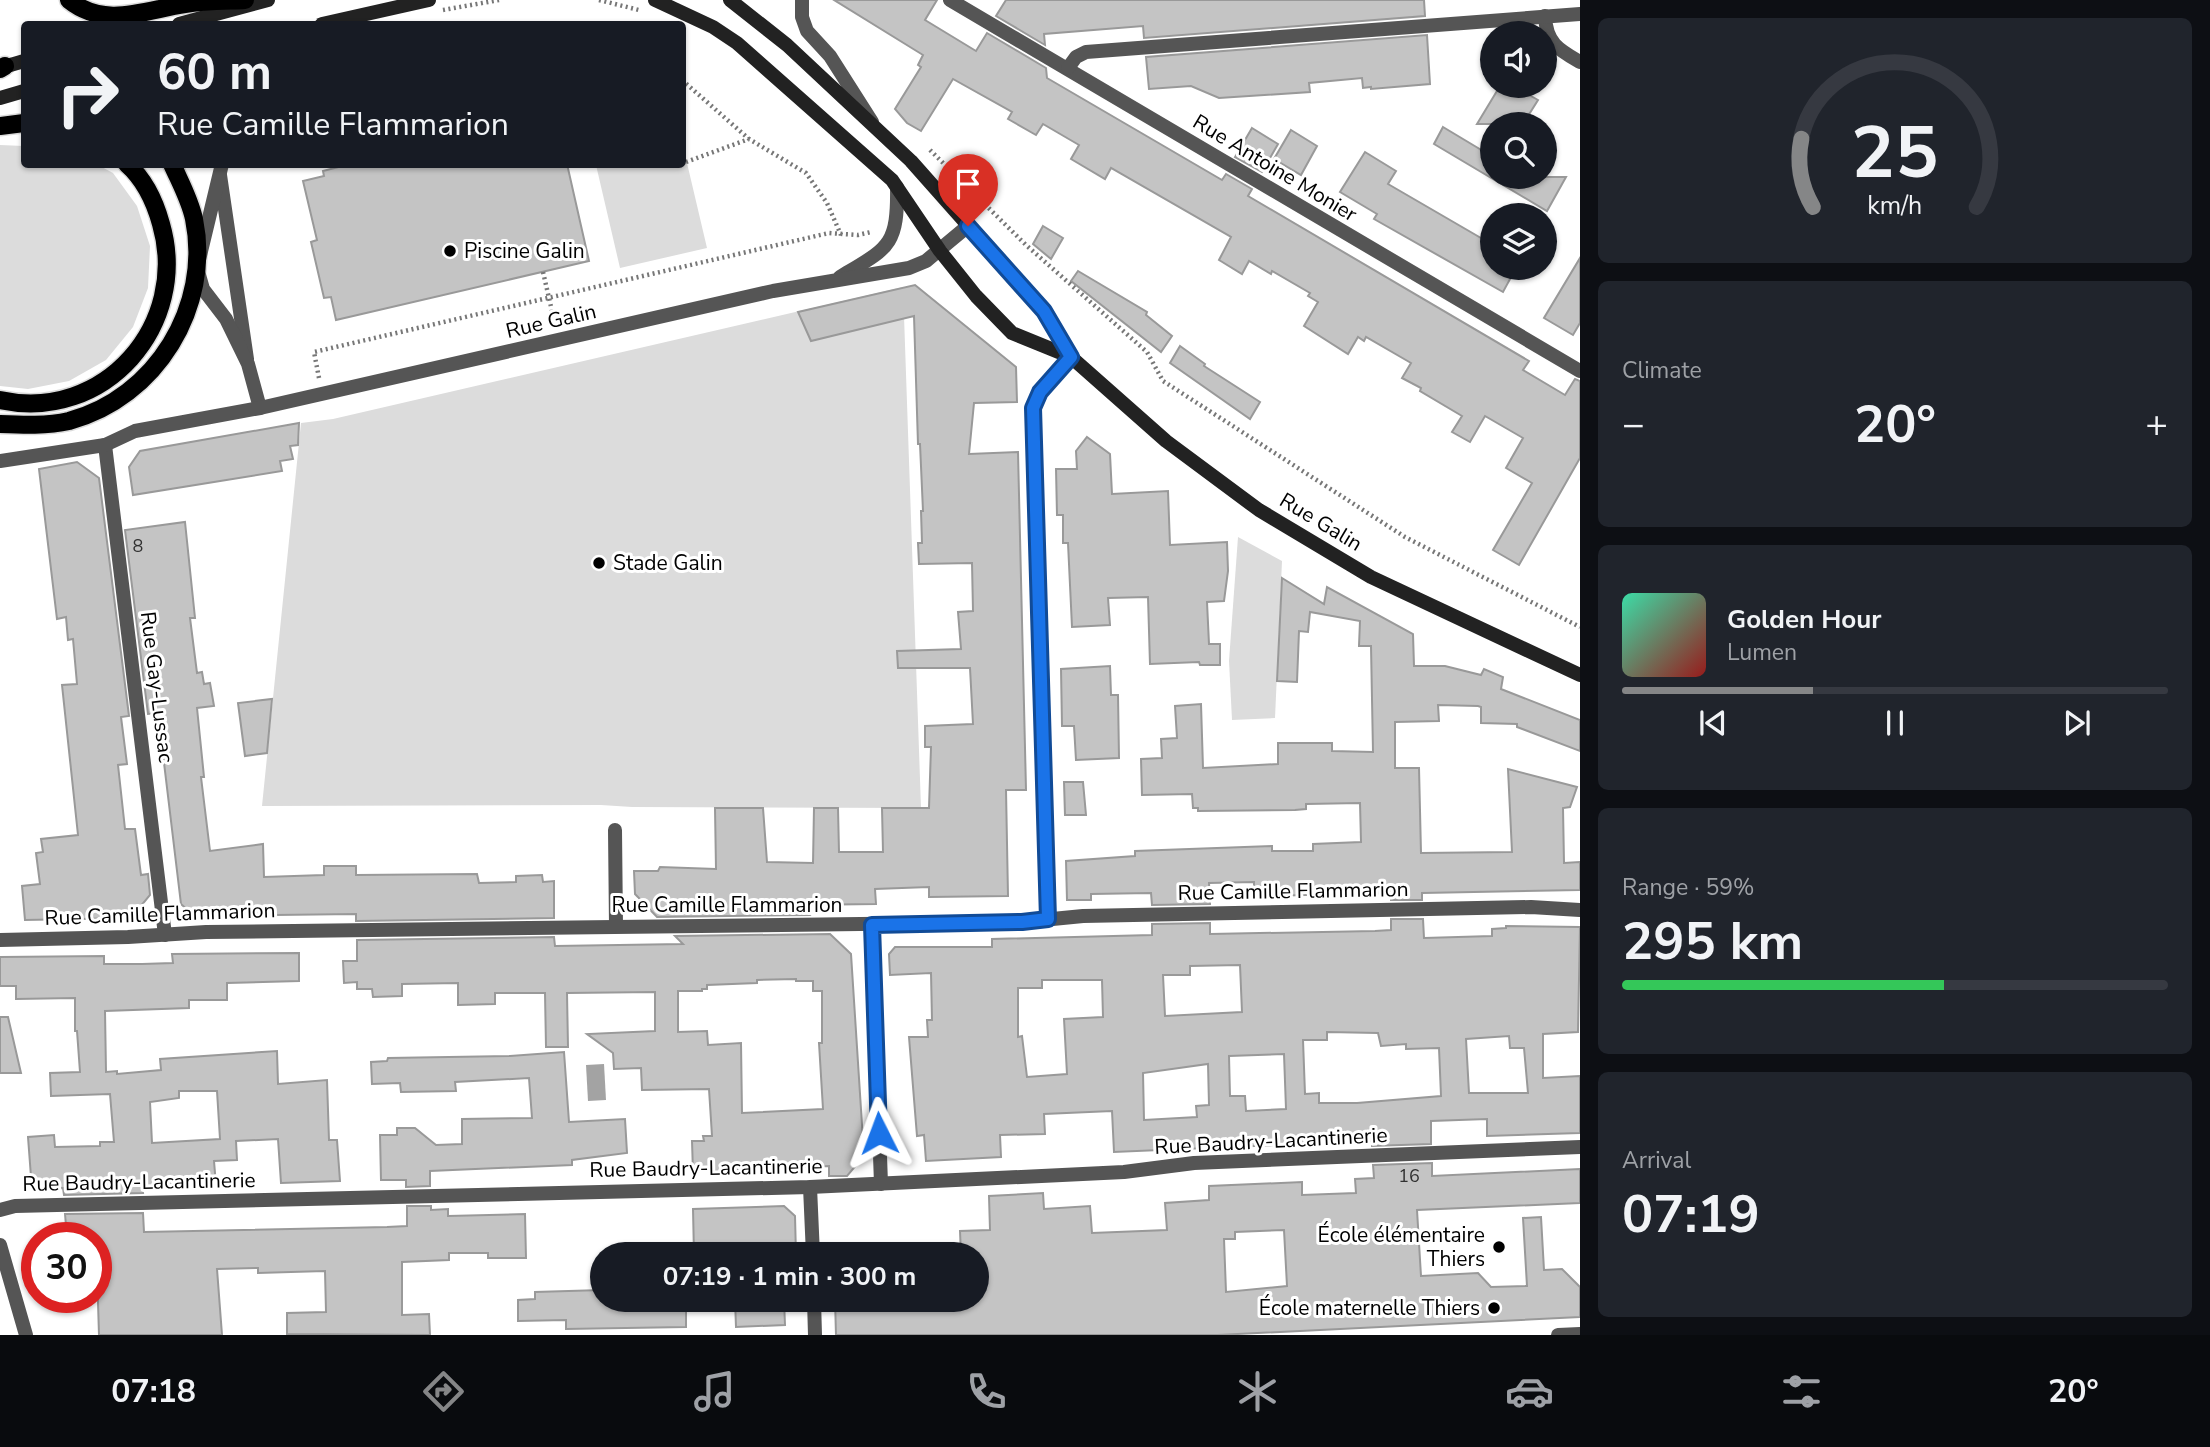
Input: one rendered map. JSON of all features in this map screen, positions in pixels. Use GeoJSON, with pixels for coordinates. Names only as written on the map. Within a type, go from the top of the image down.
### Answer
{"type":"FeatureCollection","features":[{"type":"Feature","properties":{"kind":"main road"},"geometry":{"type":"LineString","coordinates":[[69,0],[89,12],[116,17],[186,4],[245,0]]}},
{"type":"Feature","properties":{"kind":"main road"},"geometry":{"type":"LineString","coordinates":[[190,21],[268,0]]}},
{"type":"Feature","properties":{"kind":"main road"},"geometry":{"type":"LineString","coordinates":[[343,21],[429,0]]}},
{"type":"Feature","properties":{"kind":"main road"},"geometry":{"type":"LineString","coordinates":[[654,0],[704,22],[737,43],[884,172],[940,251]]}},
{"type":"Feature","properties":{"kind":"main road","name":"Rue Galin"},"geometry":{"type":"LineString","coordinates":[[730,0],[787,45],[911,161],[1044,311],[1071,357],[1166,441],[1209,475],[1280,523],[1371,577],[1580,675]]}},
{"type":"Feature","properties":{"kind":"main road"},"geometry":{"type":"LineString","coordinates":[[2,67],[21,62]]}},
{"type":"Feature","properties":{"kind":"main road"},"geometry":{"type":"LineString","coordinates":[[0,98],[21,92]]}},
{"type":"Feature","properties":{"kind":"main road"},"geometry":{"type":"LineString","coordinates":[[0,126],[21,123]]}},
{"type":"Feature","properties":{"kind":"main road"},"geometry":{"type":"LineString","coordinates":[[0,400],[31,403],[64,399],[96,387],[122,369],[140,348],[157,320],[167,277],[167,245],[156,205],[131,168]]}},
{"type":"Feature","properties":{"kind":"main road"},"geometry":{"type":"LineString","coordinates":[[0,424],[35,425],[69,421],[104,407],[135,386],[160,361],[178,333],[191,301],[197,268],[194,220],[174,168]]}},
{"type":"Feature","properties":{"kind":"main road","name":"Rue Galin"},"geometry":{"type":"LineString","coordinates":[[940,251],[976,296],[1012,333],[1071,357]]}},
{"type":"Feature","properties":{"kind":"street"},"geometry":{"type":"LineString","coordinates":[[803,0],[802,17],[807,32],[830,56],[877,129]]}},
{"type":"Feature","properties":{"kind":"street","name":"Rue Antoine Monier"},"geometry":{"type":"LineString","coordinates":[[950,0],[1580,371]]}},
{"type":"Feature","properties":{"kind":"street"},"geometry":{"type":"LineString","coordinates":[[1068,68],[1076,57],[1086,52],[1580,14]]}},
{"type":"Feature","properties":{"kind":"street"},"geometry":{"type":"LineString","coordinates":[[1545,16],[1546,31],[1557,49],[1580,62]]}},
{"type":"Feature","properties":{"kind":"street"},"geometry":{"type":"LineString","coordinates":[[220,169],[197,268],[204,289],[226,319],[248,363]]}},
{"type":"Feature","properties":{"kind":"street"},"geometry":{"type":"LineString","coordinates":[[220,169],[248,363],[260,408]]}},
{"type":"Feature","properties":{"kind":"street"},"geometry":{"type":"LineString","coordinates":[[831,282],[876,255],[892,239],[898,210],[897,187]]}},
{"type":"Feature","properties":{"kind":"street"},"geometry":{"type":"LineString","coordinates":[[940,251],[968,226]]}},
{"type":"Feature","properties":{"kind":"street","name":"Rue Galin"},"geometry":{"type":"LineString","coordinates":[[0,461],[105,445],[135,431],[322,395],[773,292],[909,268],[940,251]]}},
{"type":"Feature","properties":{"kind":"street"},"geometry":{"type":"LineString","coordinates":[[1048,919],[1033,408],[1040,392],[1071,357]]}},
{"type":"Feature","properties":{"kind":"street","name":"Rue Gay-Lussac"},"geometry":{"type":"LineString","coordinates":[[105,445],[165,934]]}},
{"type":"Feature","properties":{"kind":"street"},"geometry":{"type":"LineString","coordinates":[[615,831],[616,926]]}},
{"type":"Feature","properties":{"kind":"street","name":"Rue Camille Flammarion"},"geometry":{"type":"LineString","coordinates":[[0,940],[165,934],[616,926],[1022,922],[1083,916],[1531,907],[1580,910]]}},
{"type":"Feature","properties":{"kind":"street"},"geometry":{"type":"LineString","coordinates":[[872,925],[881,1184]]}},
{"type":"Feature","properties":{"kind":"street","name":"Rue Baudry-Lacantinerie"},"geometry":{"type":"LineString","coordinates":[[0,1210],[15,1206],[810,1187],[1124,1172],[1194,1163],[1580,1147]]}},
{"type":"Feature","properties":{"kind":"street"},"geometry":{"type":"LineString","coordinates":[[810,1187],[812,1242]]}},
{"type":"Feature","properties":{"kind":"street"},"geometry":{"type":"LineString","coordinates":[[0,1245],[26,1335]]}},
{"type":"Feature","properties":{"kind":"street"},"geometry":{"type":"LineString","coordinates":[[815,1312],[816,1335]]}},
{"type":"Feature","properties":{"kind":"street"},"geometry":{"type":"LineString","coordinates":[[1558,1335],[1580,1334]]}},
{"type":"Feature","properties":{"kind":"path"},"geometry":{"type":"LineString","coordinates":[[686,84],[748,139],[806,173],[827,203],[842,235]]}},
{"type":"Feature","properties":{"kind":"path"},"geometry":{"type":"LineString","coordinates":[[686,162],[748,139]]}},
{"type":"Feature","properties":{"kind":"path"},"geometry":{"type":"LineString","coordinates":[[926,146],[1026,245],[1147,352],[1163,381],[1405,537],[1580,628]]}},
{"type":"Feature","properties":{"kind":"path"},"geometry":{"type":"LineString","coordinates":[[322,395],[314,352],[829,233],[858,235],[874,232],[880,226]]}},
{"type":"Feature","properties":{"kind":"shaded area"},"geometry":{"type":"Polygon","coordinates":[[[0,145],[21,146],[21,168],[104,168],[113,173],[137,206],[150,246],[148,288],[133,327],[106,360],[69,381],[28,389],[0,386],[0,145]]]}},
{"type":"Feature","properties":{"kind":"shaded area"},"geometry":{"type":"Polygon","coordinates":[[[686,159],[707,248],[620,268],[597,168],[686,168],[686,159]]]}},
{"type":"Feature","properties":{"kind":"shaded area","name":"Stade Galin"},"geometry":{"type":"Polygon","coordinates":[[[903,287],[921,808],[262,806],[301,423],[333,419],[903,287]]]}},
{"type":"Feature","properties":{"kind":"shaded area"},"geometry":{"type":"Polygon","coordinates":[[[1238,537],[1282,561],[1275,718],[1232,720],[1229,661],[1238,537]]]}},
{"type":"Feature","properties":{"kind":"shaded area"},"geometry":{"type":"Polygon","coordinates":[[[604,1064],[606,1100],[588,1101],[586,1065],[604,1064]]]}},
{"type":"Feature","properties":{"kind":"building"},"geometry":{"type":"Polygon","coordinates":[[[834,0],[937,0],[925,20],[976,51],[987,33],[1046,68],[1047,78],[1222,180],[1226,174],[1252,189],[1248,196],[1529,361],[1523,370],[1565,395],[1575,379],[1580,381],[1580,458],[1519,565],[1493,550],[1532,483],[1506,468],[1523,438],[1485,416],[1470,442],[1452,432],[1462,416],[1402,378],[1411,363],[1366,337],[1364,341],[1358,337],[1348,354],[1304,326],[1318,302],[1308,296],[1310,293],[1249,261],[1242,274],[1219,260],[1231,237],[1111,168],[1105,179],[1071,159],[1079,145],[1043,124],[1036,135],[1008,119],[1012,112],[953,79],[921,131],[907,123],[895,109],[921,67],[918,65],[923,55],[834,0]]]}},
{"type":"Feature","properties":{"kind":"building"},"geometry":{"type":"Polygon","coordinates":[[[1006,0],[1424,0],[1425,16],[1144,38],[1143,26],[1044,34],[1045,45],[996,16],[1006,0]]]}},
{"type":"Feature","properties":{"kind":"building"},"geometry":{"type":"Polygon","coordinates":[[[1427,35],[1430,84],[1371,89],[1363,88],[1362,78],[1309,83],[1310,92],[1219,98],[1191,86],[1149,89],[1146,57],[1427,35]]]}},
{"type":"Feature","properties":{"kind":"building"},"geometry":{"type":"Polygon","coordinates":[[[1493,98],[1538,100],[1530,112],[1484,112],[1493,98]]]}},
{"type":"Feature","properties":{"kind":"building"},"geometry":{"type":"Polygon","coordinates":[[[1443,127],[1480,149],[1480,171],[1434,144],[1443,127]]]}},
{"type":"Feature","properties":{"kind":"building"},"geometry":{"type":"Polygon","coordinates":[[[1252,128],[1278,144],[1262,172],[1235,157],[1252,128]]]}},
{"type":"Feature","properties":{"kind":"building"},"geometry":{"type":"Polygon","coordinates":[[[1291,130],[1317,146],[1301,175],[1274,159],[1291,130]]]}},
{"type":"Feature","properties":{"kind":"building"},"geometry":{"type":"Polygon","coordinates":[[[1365,152],[1396,171],[1388,184],[1480,237],[1480,279],[1374,219],[1377,214],[1340,192],[1365,152]]]}},
{"type":"Feature","properties":{"kind":"building","name":"Piscine Galin"},"geometry":{"type":"Polygon","coordinates":[[[335,168],[568,168],[589,261],[336,320],[331,297],[324,298],[311,242],[317,240],[303,181],[324,176],[323,171],[335,168]]]}},
{"type":"Feature","properties":{"kind":"building"},"geometry":{"type":"Polygon","coordinates":[[[1557,177],[1566,177],[1551,203],[1534,203],[1510,189],[1557,189],[1557,177]]]}},
{"type":"Feature","properties":{"kind":"building"},"geometry":{"type":"Polygon","coordinates":[[[1043,226],[1063,238],[1051,259],[1033,244],[1043,226]]]}},
{"type":"Feature","properties":{"kind":"building"},"geometry":{"type":"Polygon","coordinates":[[[1580,258],[1580,323],[1573,335],[1544,318],[1580,258]]]}},
{"type":"Feature","properties":{"kind":"building"},"geometry":{"type":"Polygon","coordinates":[[[1078,271],[1147,312],[1146,315],[1172,336],[1161,352],[1071,281],[1078,271]]]}},
{"type":"Feature","properties":{"kind":"building"},"geometry":{"type":"Polygon","coordinates":[[[1482,280],[1510,280],[1503,292],[1482,280]]]}},
{"type":"Feature","properties":{"kind":"building"},"geometry":{"type":"Polygon","coordinates":[[[915,285],[1016,367],[1017,402],[974,403],[969,454],[1018,452],[1026,790],[1006,790],[1008,896],[929,897],[929,887],[875,889],[876,904],[798,905],[809,915],[657,917],[635,894],[634,871],[658,871],[660,867],[716,869],[715,808],[763,808],[767,862],[813,863],[814,808],[838,808],[839,852],[883,852],[882,808],[929,808],[931,747],[925,747],[925,726],[973,724],[970,668],[898,668],[897,651],[961,649],[958,612],[973,611],[972,563],[919,564],[918,543],[922,543],[923,511],[914,316],[811,341],[798,312],[915,285]]]}},
{"type":"Feature","properties":{"kind":"building"},"geometry":{"type":"Polygon","coordinates":[[[1180,346],[1205,364],[1204,366],[1260,402],[1250,419],[1170,363],[1180,346]]]}},
{"type":"Feature","properties":{"kind":"building"},"geometry":{"type":"Polygon","coordinates":[[[299,423],[298,445],[290,446],[293,459],[280,461],[282,471],[133,495],[129,467],[140,451],[299,423]]]}},
{"type":"Feature","properties":{"kind":"building"},"geometry":{"type":"Polygon","coordinates":[[[1087,437],[1110,454],[1112,494],[1168,491],[1170,545],[1227,542],[1228,571],[1224,601],[1207,602],[1209,644],[1220,644],[1220,665],[1200,665],[1199,662],[1150,664],[1148,597],[1108,598],[1110,625],[1072,627],[1068,543],[1063,543],[1063,515],[1057,515],[1056,469],[1077,469],[1076,451],[1087,437]]]}},
{"type":"Feature","properties":{"kind":"building"},"geometry":{"type":"Polygon","coordinates":[[[77,462],[99,478],[129,716],[121,717],[127,764],[118,765],[125,829],[135,829],[141,875],[148,874],[150,895],[131,918],[25,920],[22,886],[40,884],[36,853],[43,852],[41,839],[78,835],[62,685],[77,684],[73,639],[68,640],[66,617],[57,619],[39,469],[77,462]]]}},
{"type":"Feature","properties":{"kind":"building"},"geometry":{"type":"Polygon","coordinates":[[[185,522],[195,618],[190,618],[197,673],[202,672],[204,684],[210,683],[214,706],[197,708],[204,777],[201,777],[210,851],[263,844],[264,877],[324,875],[324,866],[356,866],[356,875],[477,874],[479,883],[516,882],[516,876],[542,875],[543,882],[554,881],[554,918],[356,921],[356,914],[194,916],[181,904],[158,713],[148,714],[125,530],[185,522]]]}},
{"type":"Feature","properties":{"kind":"building"},"geometry":{"type":"Polygon","coordinates":[[[1282,578],[1324,604],[1327,587],[1413,634],[1414,666],[1445,666],[1481,675],[1484,669],[1503,677],[1501,689],[1580,720],[1580,751],[1517,727],[1517,724],[1481,723],[1481,707],[1478,706],[1438,705],[1439,721],[1395,722],[1395,768],[1419,768],[1421,853],[1512,852],[1508,769],[1577,787],[1570,807],[1563,808],[1564,863],[1580,862],[1580,890],[1422,893],[1422,900],[1391,900],[1391,895],[1374,893],[1272,896],[1272,886],[1254,886],[1254,882],[1209,883],[1210,904],[1152,905],[1151,893],[1091,894],[1091,900],[1067,900],[1066,861],[1135,856],[1135,851],[1272,846],[1272,851],[1313,851],[1313,844],[1361,842],[1360,803],[1306,804],[1306,809],[1295,810],[1198,811],[1198,808],[1193,808],[1192,794],[1142,795],[1141,759],[1162,758],[1161,739],[1177,738],[1175,706],[1201,704],[1203,768],[1278,764],[1278,743],[1332,743],[1332,751],[1373,752],[1371,646],[1359,646],[1360,621],[1310,612],[1308,632],[1299,631],[1297,682],[1277,681],[1282,578]]]}},
{"type":"Feature","properties":{"kind":"building"},"geometry":{"type":"Polygon","coordinates":[[[1110,666],[1111,695],[1118,695],[1119,758],[1076,760],[1074,726],[1062,726],[1061,669],[1110,666]]]}},
{"type":"Feature","properties":{"kind":"building"},"geometry":{"type":"Polygon","coordinates":[[[272,699],[267,753],[245,756],[238,703],[272,699]]]}},
{"type":"Feature","properties":{"kind":"building"},"geometry":{"type":"Polygon","coordinates":[[[1064,782],[1083,782],[1086,815],[1065,815],[1064,782]]]}},
{"type":"Feature","properties":{"kind":"building"},"geometry":{"type":"Polygon","coordinates":[[[1391,919],[1423,919],[1424,938],[1492,936],[1492,929],[1506,926],[1580,927],[1578,1032],[1543,1034],[1543,1078],[1580,1076],[1580,1133],[1487,1136],[1487,1119],[1431,1121],[1431,1144],[1372,1146],[1372,1141],[1114,1152],[1112,1111],[1044,1114],[1045,1134],[1000,1135],[1001,1157],[926,1161],[924,1135],[917,1136],[909,1037],[928,1037],[927,1020],[932,1020],[931,973],[890,975],[889,954],[895,947],[992,947],[992,939],[1152,935],[1152,924],[1210,923],[1210,934],[1391,930],[1391,919]],[[1240,965],[1190,966],[1190,975],[1163,975],[1165,1016],[1242,1012],[1240,965]],[[1042,980],[1042,988],[1018,988],[1018,1037],[1022,1036],[1027,1077],[1067,1074],[1064,1019],[1103,1017],[1102,980],[1042,980]],[[1327,1032],[1327,1040],[1303,1040],[1305,1094],[1319,1093],[1319,1103],[1357,1103],[1441,1096],[1439,1048],[1406,1049],[1406,1044],[1381,1046],[1378,1033],[1327,1032]],[[1509,1036],[1466,1039],[1469,1093],[1528,1093],[1524,1048],[1510,1048],[1509,1036]],[[1284,1054],[1229,1056],[1230,1096],[1245,1096],[1246,1111],[1286,1109],[1284,1054]],[[1208,1064],[1143,1073],[1144,1120],[1197,1117],[1196,1106],[1209,1105],[1208,1064]]]}},
{"type":"Feature","properties":{"kind":"building"},"geometry":{"type":"Polygon","coordinates":[[[830,934],[851,954],[864,1156],[847,1176],[829,1176],[829,1166],[693,1172],[692,1141],[704,1141],[703,1136],[712,1136],[709,1089],[642,1090],[641,1068],[614,1069],[613,1053],[587,1034],[655,1031],[655,992],[567,993],[568,1047],[546,1047],[545,993],[495,993],[495,1004],[458,1005],[458,983],[402,984],[402,996],[373,997],[372,989],[357,989],[357,982],[344,983],[343,961],[357,961],[357,940],[554,937],[555,946],[683,944],[675,936],[830,934]],[[757,980],[757,983],[707,985],[707,989],[702,991],[678,991],[678,1032],[707,1031],[708,1045],[741,1043],[742,1113],[823,1109],[819,1043],[822,1043],[822,991],[813,991],[813,981],[757,980]]]}},
{"type":"Feature","properties":{"kind":"building"},"geometry":{"type":"Polygon","coordinates":[[[299,953],[299,981],[227,983],[227,1000],[189,1000],[189,1008],[105,1011],[106,1072],[117,1071],[117,1074],[161,1070],[160,1059],[277,1051],[278,1084],[327,1080],[329,1140],[337,1140],[340,1181],[281,1183],[278,1139],[236,1141],[237,1160],[214,1161],[216,1185],[142,1187],[143,1193],[64,1195],[63,1188],[32,1190],[28,1137],[54,1135],[55,1147],[100,1146],[100,1142],[114,1142],[110,1094],[51,1096],[50,1073],[80,1072],[75,1031],[75,998],[16,999],[16,986],[0,986],[0,957],[104,956],[104,964],[142,964],[173,963],[172,954],[299,953]],[[179,1091],[179,1098],[150,1102],[152,1143],[220,1139],[217,1091],[179,1091]]]}},
{"type":"Feature","properties":{"kind":"building"},"geometry":{"type":"Polygon","coordinates":[[[0,1017],[8,1017],[21,1073],[0,1073],[0,1017]]]}},
{"type":"Feature","properties":{"kind":"building"},"geometry":{"type":"Polygon","coordinates":[[[564,1052],[569,1122],[625,1119],[627,1153],[572,1160],[572,1165],[430,1171],[430,1186],[406,1187],[406,1180],[381,1180],[380,1135],[397,1135],[397,1128],[415,1128],[436,1145],[462,1144],[462,1119],[532,1118],[529,1078],[455,1082],[456,1091],[401,1092],[400,1083],[372,1084],[371,1062],[387,1061],[388,1058],[510,1056],[564,1052]]]}},
{"type":"Feature","properties":{"kind":"building"},"geometry":{"type":"Polygon","coordinates":[[[1432,1163],[1432,1176],[1580,1169],[1580,1203],[1417,1210],[1421,1276],[1478,1273],[1491,1287],[1527,1286],[1523,1218],[1541,1217],[1544,1270],[1562,1269],[1580,1287],[1580,1317],[1218,1335],[836,1335],[835,1312],[989,1312],[989,1242],[960,1242],[960,1231],[990,1230],[989,1196],[1043,1193],[1044,1209],[1090,1206],[1092,1233],[1167,1230],[1165,1203],[1209,1200],[1209,1186],[1302,1182],[1302,1195],[1356,1193],[1355,1179],[1374,1178],[1373,1165],[1432,1163]],[[1284,1230],[1235,1232],[1235,1239],[1224,1239],[1226,1292],[1287,1286],[1284,1230]]]}},
{"type":"Feature","properties":{"kind":"building"},"geometry":{"type":"Polygon","coordinates":[[[407,1206],[431,1206],[431,1210],[448,1209],[448,1216],[525,1214],[526,1258],[488,1258],[488,1253],[449,1253],[449,1260],[402,1262],[402,1315],[429,1314],[430,1335],[287,1334],[287,1313],[326,1312],[325,1271],[258,1273],[258,1268],[217,1269],[222,1335],[99,1335],[98,1313],[112,1313],[112,1222],[66,1222],[65,1214],[143,1213],[144,1232],[407,1226],[407,1206]]]}},
{"type":"Feature","properties":{"kind":"building"},"geometry":{"type":"Polygon","coordinates":[[[784,1206],[795,1216],[796,1242],[694,1242],[693,1209],[784,1206]]]}},
{"type":"Feature","properties":{"kind":"building"},"geometry":{"type":"Polygon","coordinates":[[[590,1290],[590,1312],[686,1312],[686,1327],[566,1329],[566,1320],[518,1321],[518,1300],[535,1299],[535,1292],[590,1290]]]}},
{"type":"Feature","properties":{"kind":"building"},"geometry":{"type":"Polygon","coordinates":[[[735,1312],[784,1312],[785,1325],[736,1327],[735,1312]]]}},
{"type":"Feature","properties":{"kind":"place","name":"Piscine Galin"},"geometry":{"type":"Point","coordinates":[450,251]}},
{"type":"Feature","properties":{"kind":"place","name":"Stade Galin"},"geometry":{"type":"Point","coordinates":[599,563]}},
{"type":"Feature","properties":{"kind":"place","name":"École élémentaire Thiers"},"geometry":{"type":"Point","coordinates":[1499,1247]}},
{"type":"Feature","properties":{"kind":"place","name":"École maternelle Thiers"},"geometry":{"type":"Point","coordinates":[1494,1308]}},
{"type":"Feature","properties":{"kind":"route"},"geometry":{"type":"LineString","coordinates":[[879,1133],[872,925],[1022,922],[1048,919],[1033,408],[1040,392],[1071,357],[1044,311],[968,226]]}}]}
